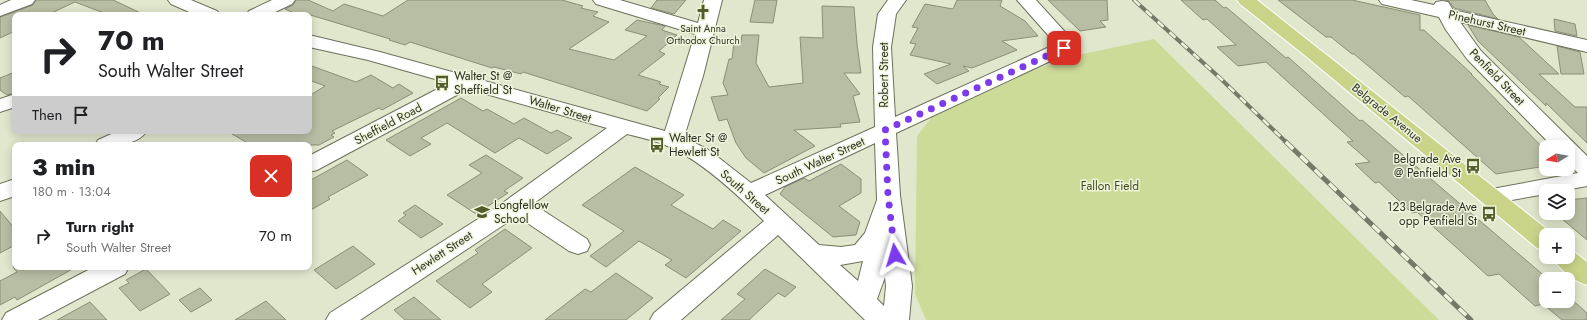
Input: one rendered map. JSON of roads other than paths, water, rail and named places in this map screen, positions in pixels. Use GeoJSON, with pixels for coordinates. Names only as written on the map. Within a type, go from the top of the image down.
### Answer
{"type":"FeatureCollection","features":[{"type":"Feature","properties":{"kind":"main road","name":"Belgrade Avenue"},"geometry":{"type":"LineString","coordinates":[[1246,0],[1309,49],[1539,236]]}},
{"type":"Feature","properties":{"kind":"main road"},"geometry":{"type":"LineString","coordinates":[[1572,264],[1587,276]]}},
{"type":"Feature","properties":{"kind":"street"},"geometry":{"type":"LineString","coordinates":[[0,11],[26,0]]}},
{"type":"Feature","properties":{"kind":"street"},"geometry":{"type":"LineString","coordinates":[[177,0],[204,12]]}},
{"type":"Feature","properties":{"kind":"street"},"geometry":{"type":"LineString","coordinates":[[261,12],[286,0]]}},
{"type":"Feature","properties":{"kind":"street"},"geometry":{"type":"LineString","coordinates":[[602,0],[704,31]]}},
{"type":"Feature","properties":{"kind":"street"},"geometry":{"type":"LineString","coordinates":[[673,140],[693,76],[713,0]]}},
{"type":"Feature","properties":{"kind":"street","name":"Robert Street"},"geometry":{"type":"LineString","coordinates":[[896,320],[899,286],[888,195],[882,46],[887,14],[897,0]]}},
{"type":"Feature","properties":{"kind":"street","name":"South Walter Street"},"geometry":{"type":"LineString","coordinates":[[749,193],[1065,47],[1066,43],[1026,0]]}},
{"type":"Feature","properties":{"kind":"street","name":"Pinehurst Street"},"geometry":{"type":"LineString","coordinates":[[1388,0],[1442,7],[1587,46]]}},
{"type":"Feature","properties":{"kind":"street","name":"Penfield Street"},"geometry":{"type":"LineString","coordinates":[[1442,7],[1455,30],[1474,55],[1558,140]]}},
{"type":"Feature","properties":{"kind":"street","name":"Walter Street"},"geometry":{"type":"LineString","coordinates":[[314,46],[373,56],[622,127],[648,132],[673,140]]}},
{"type":"Feature","properties":{"kind":"street","name":"Sheffield Road"},"geometry":{"type":"LineString","coordinates":[[312,164],[466,82]]}},
{"type":"Feature","properties":{"kind":"street"},"geometry":{"type":"LineString","coordinates":[[0,106],[12,101]]}},
{"type":"Feature","properties":{"kind":"street","name":"Hewlett Street"},"geometry":{"type":"LineString","coordinates":[[339,320],[517,204],[622,127]]}},
{"type":"Feature","properties":{"kind":"street"},"geometry":{"type":"LineString","coordinates":[[112,142],[130,134]]}},
{"type":"Feature","properties":{"kind":"street","name":"South Street"},"geometry":{"type":"LineString","coordinates":[[673,140],[702,156],[749,193],[882,320]]}},
{"type":"Feature","properties":{"kind":"street"},"geometry":{"type":"LineString","coordinates":[[1575,157],[1587,169]]}},
{"type":"Feature","properties":{"kind":"street"},"geometry":{"type":"LineString","coordinates":[[1489,196],[1587,179]]}},
{"type":"Feature","properties":{"kind":"street"},"geometry":{"type":"LineString","coordinates":[[0,193],[12,188]]}},
{"type":"Feature","properties":{"kind":"street"},"geometry":{"type":"LineString","coordinates":[[863,301],[874,273],[888,195]]}},
{"type":"Feature","properties":{"kind":"street"},"geometry":{"type":"LineString","coordinates":[[517,204],[578,245]]}},
{"type":"Feature","properties":{"kind":"street"},"geometry":{"type":"LineString","coordinates":[[663,320],[778,222]]}},
{"type":"Feature","properties":{"kind":"street"},"geometry":{"type":"LineString","coordinates":[[813,254],[840,256],[858,254],[870,244],[882,222]]}},
{"type":"Feature","properties":{"kind":"street"},"geometry":{"type":"LineString","coordinates":[[15,320],[110,270]]}},
{"type":"Feature","properties":{"kind":"railway"},"geometry":{"type":"LineString","coordinates":[[1134,0],[1220,78],[1287,143]]}},
{"type":"Feature","properties":{"kind":"railway"},"geometry":{"type":"LineString","coordinates":[[1286,142],[1471,320]]}},
{"type":"Feature","properties":{"kind":"place","name":"Saint Anna Orthodox Church"},"geometry":{"type":"Point","coordinates":[703,12]}},
{"type":"Feature","properties":{"kind":"place","name":"Walter St @ Sheffield St"},"geometry":{"type":"Point","coordinates":[442,83]}},
{"type":"Feature","properties":{"kind":"place","name":"Walter St @ Hewlett St"},"geometry":{"type":"Point","coordinates":[657,145]}},
{"type":"Feature","properties":{"kind":"place","name":"Belgrade Ave @ Penfield St"},"geometry":{"type":"Point","coordinates":[1473,166]}},
{"type":"Feature","properties":{"kind":"place","name":"Longfellow School"},"geometry":{"type":"Point","coordinates":[482,212]}},
{"type":"Feature","properties":{"kind":"place","name":"123 Belgrade Ave opp Penfield St"},"geometry":{"type":"Point","coordinates":[1489,214]}},
{"type":"Feature","properties":{"kind":"park label","name":"Fallon Field"},"geometry":{"type":"Point","coordinates":[1110,186]}}]}
